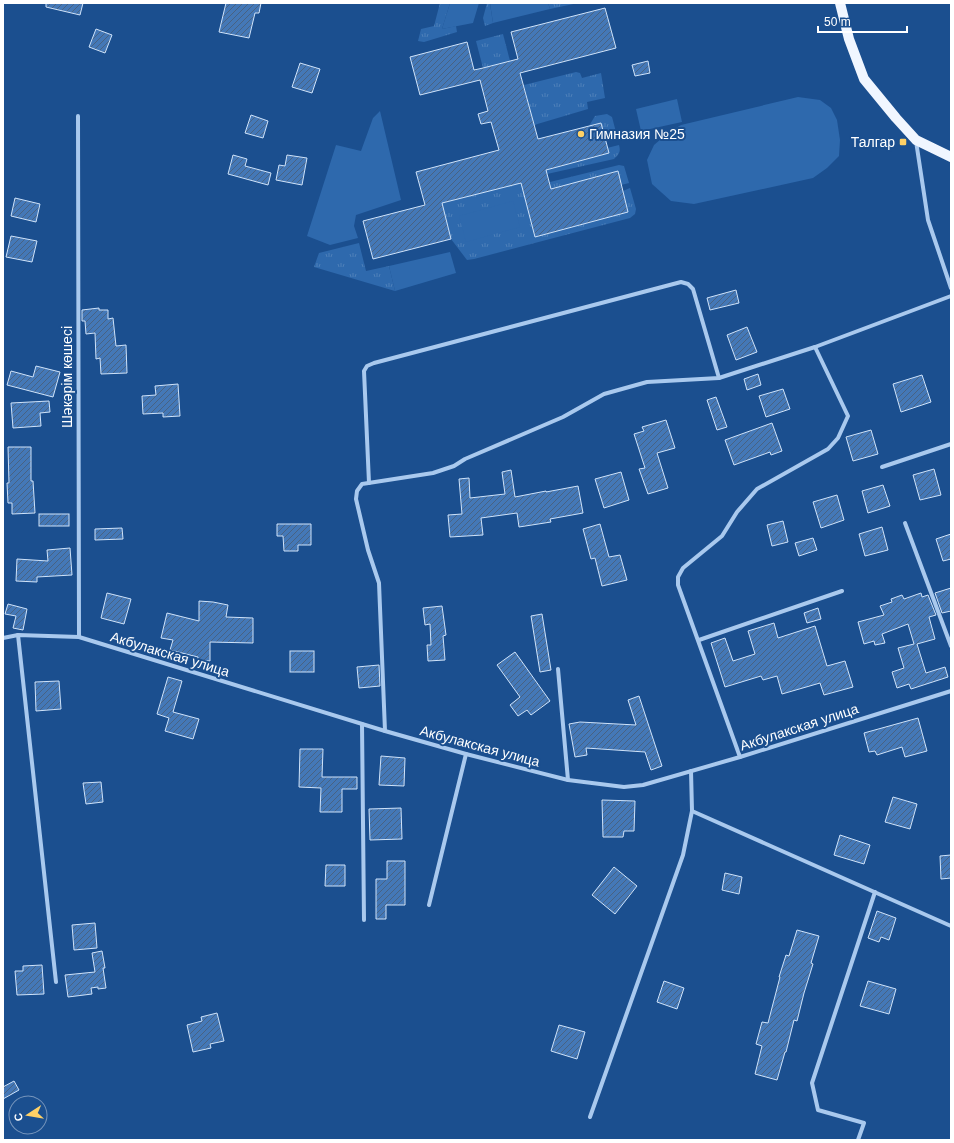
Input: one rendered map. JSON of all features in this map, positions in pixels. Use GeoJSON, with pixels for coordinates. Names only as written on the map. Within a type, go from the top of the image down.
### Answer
{"type":"FeatureCollection","features":[{"type":"Feature","properties":{"kind":"main road"},"geometry":{"type":"LineString","coordinates":[[840,3],[848,40],[864,79],[916,140],[951,157]]}},
{"type":"Feature","properties":{"kind":"street","name":"Шәкәрім көшесі"},"geometry":{"type":"LineString","coordinates":[[78,116],[79,637]]}},
{"type":"Feature","properties":{"kind":"street"},"geometry":{"type":"LineString","coordinates":[[916,140],[928,220],[951,288]]}},
{"type":"Feature","properties":{"kind":"street"},"geometry":{"type":"LineString","coordinates":[[369,483],[364,371],[367,366],[374,363],[681,282],[688,284],[693,290],[720,378]]}},
{"type":"Feature","properties":{"kind":"street"},"geometry":{"type":"LineString","coordinates":[[385,731],[379,583],[368,550],[356,499],[357,491],[362,484],[433,473],[454,466],[465,459],[563,417],[604,394],[647,382],[720,378],[815,347],[951,296]]}},
{"type":"Feature","properties":{"kind":"street"},"geometry":{"type":"LineString","coordinates":[[740,757],[678,584],[678,577],[683,568],[722,536],[737,512],[756,489],[828,449],[838,438],[848,416],[815,347]]}},
{"type":"Feature","properties":{"kind":"street"},"geometry":{"type":"LineString","coordinates":[[882,467],[951,444]]}},
{"type":"Feature","properties":{"kind":"street"},"geometry":{"type":"LineString","coordinates":[[905,523],[951,646]]}},
{"type":"Feature","properties":{"kind":"street"},"geometry":{"type":"LineString","coordinates":[[699,640],[842,591]]}},
{"type":"Feature","properties":{"kind":"street"},"geometry":{"type":"LineString","coordinates":[[18,635],[56,982]]}},
{"type":"Feature","properties":{"kind":"street","name":"Акбулакская улица"},"geometry":{"type":"LineString","coordinates":[[3,638],[18,635],[79,637],[385,731],[466,754],[568,780],[624,787],[643,785],[740,757],[951,691]]}},
{"type":"Feature","properties":{"kind":"street"},"geometry":{"type":"LineString","coordinates":[[558,669],[568,780]]}},
{"type":"Feature","properties":{"kind":"street"},"geometry":{"type":"LineString","coordinates":[[362,724],[364,920]]}},
{"type":"Feature","properties":{"kind":"street"},"geometry":{"type":"LineString","coordinates":[[429,905],[466,754]]}},
{"type":"Feature","properties":{"kind":"street"},"geometry":{"type":"LineString","coordinates":[[590,1117],[683,855],[692,812],[690,771]]}},
{"type":"Feature","properties":{"kind":"street"},"geometry":{"type":"LineString","coordinates":[[692,812],[951,926]]}},
{"type":"Feature","properties":{"kind":"street"},"geometry":{"type":"LineString","coordinates":[[858,1140],[864,1123],[818,1110],[812,1083],[875,892]]}},
{"type":"Feature","properties":{"kind":"green space"},"geometry":{"type":"Polygon","coordinates":[[[440,3],[450,3],[442,29],[456,26],[457,32],[424,42],[418,41],[421,29],[434,26],[440,3]]]}},
{"type":"Feature","properties":{"kind":"green space"},"geometry":{"type":"Polygon","coordinates":[[[450,3],[479,3],[473,23],[442,29],[450,3]]]}},
{"type":"Feature","properties":{"kind":"green space"},"geometry":{"type":"Polygon","coordinates":[[[487,3],[491,3],[493,23],[485,26],[483,18],[487,3]]]}},
{"type":"Feature","properties":{"kind":"green space"},"geometry":{"type":"Polygon","coordinates":[[[490,3],[548,3],[550,9],[493,23],[490,3]]]}},
{"type":"Feature","properties":{"kind":"green space"},"geometry":{"type":"Polygon","coordinates":[[[548,3],[578,3],[550,9],[548,3]]]}},
{"type":"Feature","properties":{"kind":"green space"},"geometry":{"type":"Polygon","coordinates":[[[503,34],[510,61],[483,68],[476,41],[503,34]]]}},
{"type":"Feature","properties":{"kind":"green space"},"geometry":{"type":"Polygon","coordinates":[[[576,72],[580,73],[582,78],[601,73],[605,98],[587,102],[588,109],[534,125],[524,85],[576,72]]]}},
{"type":"Feature","properties":{"kind":"green space"},"geometry":{"type":"Polygon","coordinates":[[[798,97],[820,100],[831,108],[837,120],[840,140],[839,156],[827,168],[813,178],[694,204],[671,201],[652,184],[647,160],[654,145],[668,133],[681,125],[798,97]]]}},
{"type":"Feature","properties":{"kind":"green space"},"geometry":{"type":"Polygon","coordinates":[[[677,99],[682,122],[641,131],[636,109],[677,99]]]}},
{"type":"Feature","properties":{"kind":"green space"},"geometry":{"type":"Polygon","coordinates":[[[380,111],[401,200],[356,215],[354,226],[358,238],[330,245],[307,236],[336,145],[361,151],[373,118],[380,111]]]}},
{"type":"Feature","properties":{"kind":"green space"},"geometry":{"type":"Polygon","coordinates":[[[607,114],[612,117],[617,136],[605,139],[601,123],[589,126],[595,116],[607,114]]]}},
{"type":"Feature","properties":{"kind":"green space"},"geometry":{"type":"Polygon","coordinates":[[[619,145],[619,153],[614,159],[547,174],[546,170],[609,153],[607,148],[619,145]]]}},
{"type":"Feature","properties":{"kind":"green space"},"geometry":{"type":"Polygon","coordinates":[[[518,155],[535,237],[628,212],[623,191],[630,188],[636,209],[635,214],[630,218],[467,260],[451,239],[442,203],[508,186],[518,155]]]}},
{"type":"Feature","properties":{"kind":"green space"},"geometry":{"type":"Polygon","coordinates":[[[619,165],[624,166],[629,183],[621,185],[618,171],[551,189],[550,182],[619,165]]]}},
{"type":"Feature","properties":{"kind":"green space"},"geometry":{"type":"Polygon","coordinates":[[[513,201],[520,227],[466,242],[459,216],[513,201]]]}},
{"type":"Feature","properties":{"kind":"green space"},"geometry":{"type":"Polygon","coordinates":[[[359,243],[366,271],[389,266],[395,291],[314,267],[319,253],[359,243]]]}},
{"type":"Feature","properties":{"kind":"green space"},"geometry":{"type":"Polygon","coordinates":[[[450,252],[456,273],[395,291],[389,266],[450,252]]]}},
{"type":"Feature","properties":{"kind":"building"},"geometry":{"type":"Polygon","coordinates":[[[46,3],[83,3],[80,15],[46,7],[46,3]]]}},
{"type":"Feature","properties":{"kind":"building"},"geometry":{"type":"Polygon","coordinates":[[[226,3],[261,3],[259,13],[255,13],[249,38],[219,32],[226,3]]]}},
{"type":"Feature","properties":{"kind":"building","name":"Гимназия №25"},"geometry":{"type":"Polygon","coordinates":[[[605,8],[616,48],[520,73],[538,139],[601,123],[609,153],[546,170],[551,189],[618,171],[628,212],[535,237],[521,183],[442,203],[451,239],[373,259],[363,221],[425,205],[416,172],[499,150],[491,122],[481,124],[478,114],[488,111],[480,80],[420,95],[410,57],[467,42],[474,70],[483,68],[518,59],[511,32],[605,8]]]}},
{"type":"Feature","properties":{"kind":"building"},"geometry":{"type":"Polygon","coordinates":[[[96,29],[112,35],[105,53],[89,47],[96,29]]]}},
{"type":"Feature","properties":{"kind":"building"},"geometry":{"type":"Polygon","coordinates":[[[648,61],[650,73],[635,76],[632,65],[648,61]]]}},
{"type":"Feature","properties":{"kind":"building"},"geometry":{"type":"Polygon","coordinates":[[[300,63],[320,69],[312,93],[292,87],[300,63]]]}},
{"type":"Feature","properties":{"kind":"building"},"geometry":{"type":"Polygon","coordinates":[[[251,115],[268,121],[263,138],[245,133],[251,115]]]}},
{"type":"Feature","properties":{"kind":"building"},"geometry":{"type":"Polygon","coordinates":[[[233,155],[247,159],[245,166],[271,173],[268,185],[228,174],[233,155]]]}},
{"type":"Feature","properties":{"kind":"building"},"geometry":{"type":"Polygon","coordinates":[[[287,155],[307,158],[302,185],[276,180],[279,165],[285,166],[287,155]]]}},
{"type":"Feature","properties":{"kind":"building"},"geometry":{"type":"Polygon","coordinates":[[[15,198],[40,204],[36,222],[11,216],[15,198]]]}},
{"type":"Feature","properties":{"kind":"building"},"geometry":{"type":"Polygon","coordinates":[[[11,236],[37,241],[32,262],[6,257],[11,236]]]}},
{"type":"Feature","properties":{"kind":"building"},"geometry":{"type":"Polygon","coordinates":[[[736,290],[739,303],[710,310],[707,298],[736,290]]]}},
{"type":"Feature","properties":{"kind":"building"},"geometry":{"type":"Polygon","coordinates":[[[99,308],[99,310],[108,310],[108,319],[113,318],[116,346],[126,345],[127,373],[101,374],[100,358],[96,359],[95,333],[86,334],[85,321],[82,321],[82,310],[99,308]]]}},
{"type":"Feature","properties":{"kind":"building"},"geometry":{"type":"Polygon","coordinates":[[[747,327],[757,352],[736,360],[727,335],[747,327]]]}},
{"type":"Feature","properties":{"kind":"building"},"geometry":{"type":"Polygon","coordinates":[[[36,366],[60,372],[53,397],[7,385],[11,371],[33,377],[36,366]]]}},
{"type":"Feature","properties":{"kind":"building"},"geometry":{"type":"Polygon","coordinates":[[[758,374],[761,385],[747,390],[744,379],[758,374]]]}},
{"type":"Feature","properties":{"kind":"building"},"geometry":{"type":"Polygon","coordinates":[[[922,375],[931,402],[901,412],[893,384],[922,375]]]}},
{"type":"Feature","properties":{"kind":"building"},"geometry":{"type":"Polygon","coordinates":[[[178,384],[180,416],[163,417],[163,413],[143,414],[142,396],[156,395],[155,386],[178,384]]]}},
{"type":"Feature","properties":{"kind":"building"},"geometry":{"type":"Polygon","coordinates":[[[783,389],[790,409],[766,417],[759,396],[783,389]]]}},
{"type":"Feature","properties":{"kind":"building"},"geometry":{"type":"Polygon","coordinates":[[[716,397],[727,427],[717,430],[707,400],[716,397]]]}},
{"type":"Feature","properties":{"kind":"building"},"geometry":{"type":"Polygon","coordinates":[[[49,401],[50,412],[40,413],[41,426],[13,428],[11,403],[49,401]]]}},
{"type":"Feature","properties":{"kind":"building"},"geometry":{"type":"Polygon","coordinates":[[[666,420],[675,448],[657,453],[668,488],[648,494],[639,469],[645,468],[634,434],[644,431],[642,427],[666,420]]]}},
{"type":"Feature","properties":{"kind":"building"},"geometry":{"type":"Polygon","coordinates":[[[772,423],[782,451],[771,455],[770,452],[734,465],[725,440],[772,423]]]}},
{"type":"Feature","properties":{"kind":"building"},"geometry":{"type":"Polygon","coordinates":[[[871,430],[878,454],[853,461],[846,437],[871,430]]]}},
{"type":"Feature","properties":{"kind":"building"},"geometry":{"type":"Polygon","coordinates":[[[8,447],[31,447],[31,481],[33,481],[35,513],[12,514],[12,503],[8,503],[8,447]]]}},
{"type":"Feature","properties":{"kind":"building"},"geometry":{"type":"Polygon","coordinates":[[[934,469],[941,495],[920,500],[913,475],[934,469]]]}},
{"type":"Feature","properties":{"kind":"building"},"geometry":{"type":"Polygon","coordinates":[[[511,470],[515,497],[578,486],[583,513],[550,519],[551,522],[519,527],[517,513],[481,518],[483,535],[450,537],[448,515],[462,514],[459,479],[469,478],[470,498],[505,494],[502,472],[511,470]]]}},
{"type":"Feature","properties":{"kind":"building"},"geometry":{"type":"Polygon","coordinates":[[[621,472],[629,500],[604,508],[595,479],[621,472]]]}},
{"type":"Feature","properties":{"kind":"building"},"geometry":{"type":"Polygon","coordinates":[[[883,485],[890,506],[868,513],[862,491],[883,485]]]}},
{"type":"Feature","properties":{"kind":"building"},"geometry":{"type":"Polygon","coordinates":[[[837,495],[844,520],[821,528],[813,502],[837,495]]]}},
{"type":"Feature","properties":{"kind":"building"},"geometry":{"type":"Polygon","coordinates":[[[39,514],[69,514],[69,526],[39,526],[39,514]]]}},
{"type":"Feature","properties":{"kind":"building"},"geometry":{"type":"Polygon","coordinates":[[[783,521],[788,542],[772,546],[767,525],[783,521]]]}},
{"type":"Feature","properties":{"kind":"building"},"geometry":{"type":"Polygon","coordinates":[[[277,524],[311,524],[311,545],[298,545],[298,551],[284,551],[283,536],[277,536],[277,524]]]}},
{"type":"Feature","properties":{"kind":"building"},"geometry":{"type":"Polygon","coordinates":[[[600,524],[609,557],[620,555],[627,580],[602,586],[595,558],[591,559],[583,529],[600,524]]]}},
{"type":"Feature","properties":{"kind":"building"},"geometry":{"type":"Polygon","coordinates":[[[882,527],[888,550],[865,556],[859,534],[882,527]]]}},
{"type":"Feature","properties":{"kind":"building"},"geometry":{"type":"Polygon","coordinates":[[[122,528],[123,539],[95,540],[95,529],[122,528]]]}},
{"type":"Feature","properties":{"kind":"building"},"geometry":{"type":"Polygon","coordinates":[[[951,534],[951,559],[943,561],[936,539],[951,534]]]}},
{"type":"Feature","properties":{"kind":"building"},"geometry":{"type":"Polygon","coordinates":[[[813,538],[817,550],[799,556],[795,543],[813,538]]]}},
{"type":"Feature","properties":{"kind":"building"},"geometry":{"type":"Polygon","coordinates":[[[70,548],[72,575],[37,577],[37,582],[16,581],[17,559],[48,561],[47,550],[70,548]]]}},
{"type":"Feature","properties":{"kind":"building"},"geometry":{"type":"Polygon","coordinates":[[[951,588],[951,611],[942,613],[935,593],[951,588]]]}},
{"type":"Feature","properties":{"kind":"building"},"geometry":{"type":"Polygon","coordinates":[[[107,593],[131,599],[124,624],[101,618],[107,593]]]}},
{"type":"Feature","properties":{"kind":"building"},"geometry":{"type":"Polygon","coordinates":[[[921,593],[922,597],[928,595],[936,615],[929,617],[935,639],[917,644],[926,673],[945,667],[948,677],[911,689],[909,684],[897,688],[892,672],[904,668],[898,648],[914,644],[908,624],[882,634],[885,643],[875,645],[874,641],[864,644],[858,622],[884,615],[880,606],[892,602],[891,599],[902,595],[904,599],[921,593]]]}},
{"type":"Feature","properties":{"kind":"building"},"geometry":{"type":"Polygon","coordinates":[[[199,601],[228,605],[226,617],[253,618],[253,643],[210,642],[210,661],[198,660],[198,657],[170,650],[173,640],[161,638],[167,613],[199,621],[199,601]]]}},
{"type":"Feature","properties":{"kind":"building"},"geometry":{"type":"Polygon","coordinates":[[[8,604],[27,609],[23,630],[13,628],[16,616],[5,614],[8,604]]]}},
{"type":"Feature","properties":{"kind":"building"},"geometry":{"type":"Polygon","coordinates":[[[442,606],[446,635],[443,636],[445,660],[428,661],[427,645],[431,645],[430,624],[425,625],[423,608],[442,606]]]}},
{"type":"Feature","properties":{"kind":"building"},"geometry":{"type":"Polygon","coordinates":[[[818,608],[821,619],[807,623],[804,613],[818,608]]]}},
{"type":"Feature","properties":{"kind":"building"},"geometry":{"type":"Polygon","coordinates":[[[542,614],[551,670],[540,672],[531,616],[542,614]]]}},
{"type":"Feature","properties":{"kind":"building"},"geometry":{"type":"Polygon","coordinates":[[[774,623],[778,638],[815,626],[827,666],[845,661],[853,687],[824,695],[820,683],[782,694],[777,676],[763,680],[761,676],[725,687],[711,643],[725,638],[733,661],[755,654],[748,631],[774,623]]]}},
{"type":"Feature","properties":{"kind":"building"},"geometry":{"type":"Polygon","coordinates":[[[290,651],[314,651],[314,672],[290,672],[290,651]]]}},
{"type":"Feature","properties":{"kind":"building"},"geometry":{"type":"Polygon","coordinates":[[[515,652],[550,701],[531,715],[527,710],[518,716],[510,705],[520,697],[497,665],[515,652]]]}},
{"type":"Feature","properties":{"kind":"building"},"geometry":{"type":"Polygon","coordinates":[[[379,665],[380,686],[359,688],[357,667],[379,665]]]}},
{"type":"Feature","properties":{"kind":"building"},"geometry":{"type":"Polygon","coordinates":[[[168,677],[182,681],[173,712],[199,719],[193,739],[165,731],[169,718],[157,714],[168,677]]]}},
{"type":"Feature","properties":{"kind":"building"},"geometry":{"type":"Polygon","coordinates":[[[59,681],[61,709],[36,711],[35,682],[59,681]]]}},
{"type":"Feature","properties":{"kind":"building"},"geometry":{"type":"Polygon","coordinates":[[[639,696],[662,766],[651,770],[645,752],[586,748],[587,755],[575,757],[569,724],[580,722],[636,725],[628,700],[639,696]]]}},
{"type":"Feature","properties":{"kind":"building"},"geometry":{"type":"Polygon","coordinates":[[[918,718],[927,751],[905,757],[902,747],[877,755],[875,751],[869,752],[864,733],[918,718]]]}},
{"type":"Feature","properties":{"kind":"building"},"geometry":{"type":"Polygon","coordinates":[[[300,749],[323,749],[322,777],[357,777],[357,789],[342,789],[342,812],[320,812],[321,788],[299,787],[300,749]]]}},
{"type":"Feature","properties":{"kind":"building"},"geometry":{"type":"Polygon","coordinates":[[[381,756],[405,758],[404,786],[379,785],[381,756]]]}},
{"type":"Feature","properties":{"kind":"building"},"geometry":{"type":"Polygon","coordinates":[[[101,782],[103,802],[86,804],[83,783],[101,782]]]}},
{"type":"Feature","properties":{"kind":"building"},"geometry":{"type":"Polygon","coordinates":[[[893,797],[917,804],[910,829],[885,822],[893,797]]]}},
{"type":"Feature","properties":{"kind":"building"},"geometry":{"type":"Polygon","coordinates":[[[602,800],[635,801],[634,831],[624,831],[623,837],[603,837],[602,800]]]}},
{"type":"Feature","properties":{"kind":"building"},"geometry":{"type":"Polygon","coordinates":[[[401,808],[402,839],[370,840],[369,809],[401,808]]]}},
{"type":"Feature","properties":{"kind":"building"},"geometry":{"type":"Polygon","coordinates":[[[840,835],[870,845],[864,864],[834,855],[840,835]]]}},
{"type":"Feature","properties":{"kind":"building"},"geometry":{"type":"Polygon","coordinates":[[[951,855],[951,878],[941,879],[940,856],[951,855]]]}},
{"type":"Feature","properties":{"kind":"building"},"geometry":{"type":"Polygon","coordinates":[[[387,861],[405,861],[405,905],[386,905],[386,919],[376,919],[376,879],[387,879],[387,861]]]}},
{"type":"Feature","properties":{"kind":"building"},"geometry":{"type":"Polygon","coordinates":[[[326,865],[345,865],[345,886],[325,886],[326,865]]]}},
{"type":"Feature","properties":{"kind":"building"},"geometry":{"type":"Polygon","coordinates":[[[614,867],[637,886],[615,914],[592,895],[614,867]]]}},
{"type":"Feature","properties":{"kind":"building"},"geometry":{"type":"Polygon","coordinates":[[[725,873],[742,877],[739,894],[722,890],[725,873]]]}},
{"type":"Feature","properties":{"kind":"building"},"geometry":{"type":"Polygon","coordinates":[[[877,911],[896,918],[889,940],[881,937],[879,942],[868,938],[877,911]]]}},
{"type":"Feature","properties":{"kind":"building"},"geometry":{"type":"Polygon","coordinates":[[[95,923],[97,948],[74,950],[72,925],[95,923]]]}},
{"type":"Feature","properties":{"kind":"building"},"geometry":{"type":"Polygon","coordinates":[[[797,930],[819,936],[811,963],[813,964],[797,1021],[794,1020],[777,1080],[755,1074],[762,1046],[756,1044],[762,1022],[768,1023],[779,977],[786,955],[789,956],[797,930]]]}},
{"type":"Feature","properties":{"kind":"building"},"geometry":{"type":"Polygon","coordinates":[[[102,951],[106,988],[91,988],[92,994],[68,997],[65,975],[95,972],[92,953],[102,951]]]}},
{"type":"Feature","properties":{"kind":"building"},"geometry":{"type":"Polygon","coordinates":[[[42,965],[44,994],[17,995],[15,971],[23,971],[23,966],[42,965]]]}},
{"type":"Feature","properties":{"kind":"building"},"geometry":{"type":"Polygon","coordinates":[[[664,981],[684,988],[677,1009],[657,1002],[664,981]]]}},
{"type":"Feature","properties":{"kind":"building"},"geometry":{"type":"Polygon","coordinates":[[[868,981],[896,989],[889,1014],[860,1006],[868,981]]]}},
{"type":"Feature","properties":{"kind":"building"},"geometry":{"type":"Polygon","coordinates":[[[217,1013],[224,1041],[210,1044],[211,1048],[193,1052],[187,1025],[202,1021],[201,1017],[217,1013]]]}},
{"type":"Feature","properties":{"kind":"building"},"geometry":{"type":"Polygon","coordinates":[[[559,1025],[585,1032],[577,1059],[551,1051],[559,1025]]]}},
{"type":"Feature","properties":{"kind":"building"},"geometry":{"type":"Polygon","coordinates":[[[14,1081],[19,1090],[3,1099],[3,1087],[14,1081]]]}},
{"type":"Feature","properties":{"kind":"place","name":"Гимназия №25"},"geometry":{"type":"Point","coordinates":[581,134]}},
{"type":"Feature","properties":{"kind":"place","name":"Талгар"},"geometry":{"type":"Point","coordinates":[903,142]}}]}
